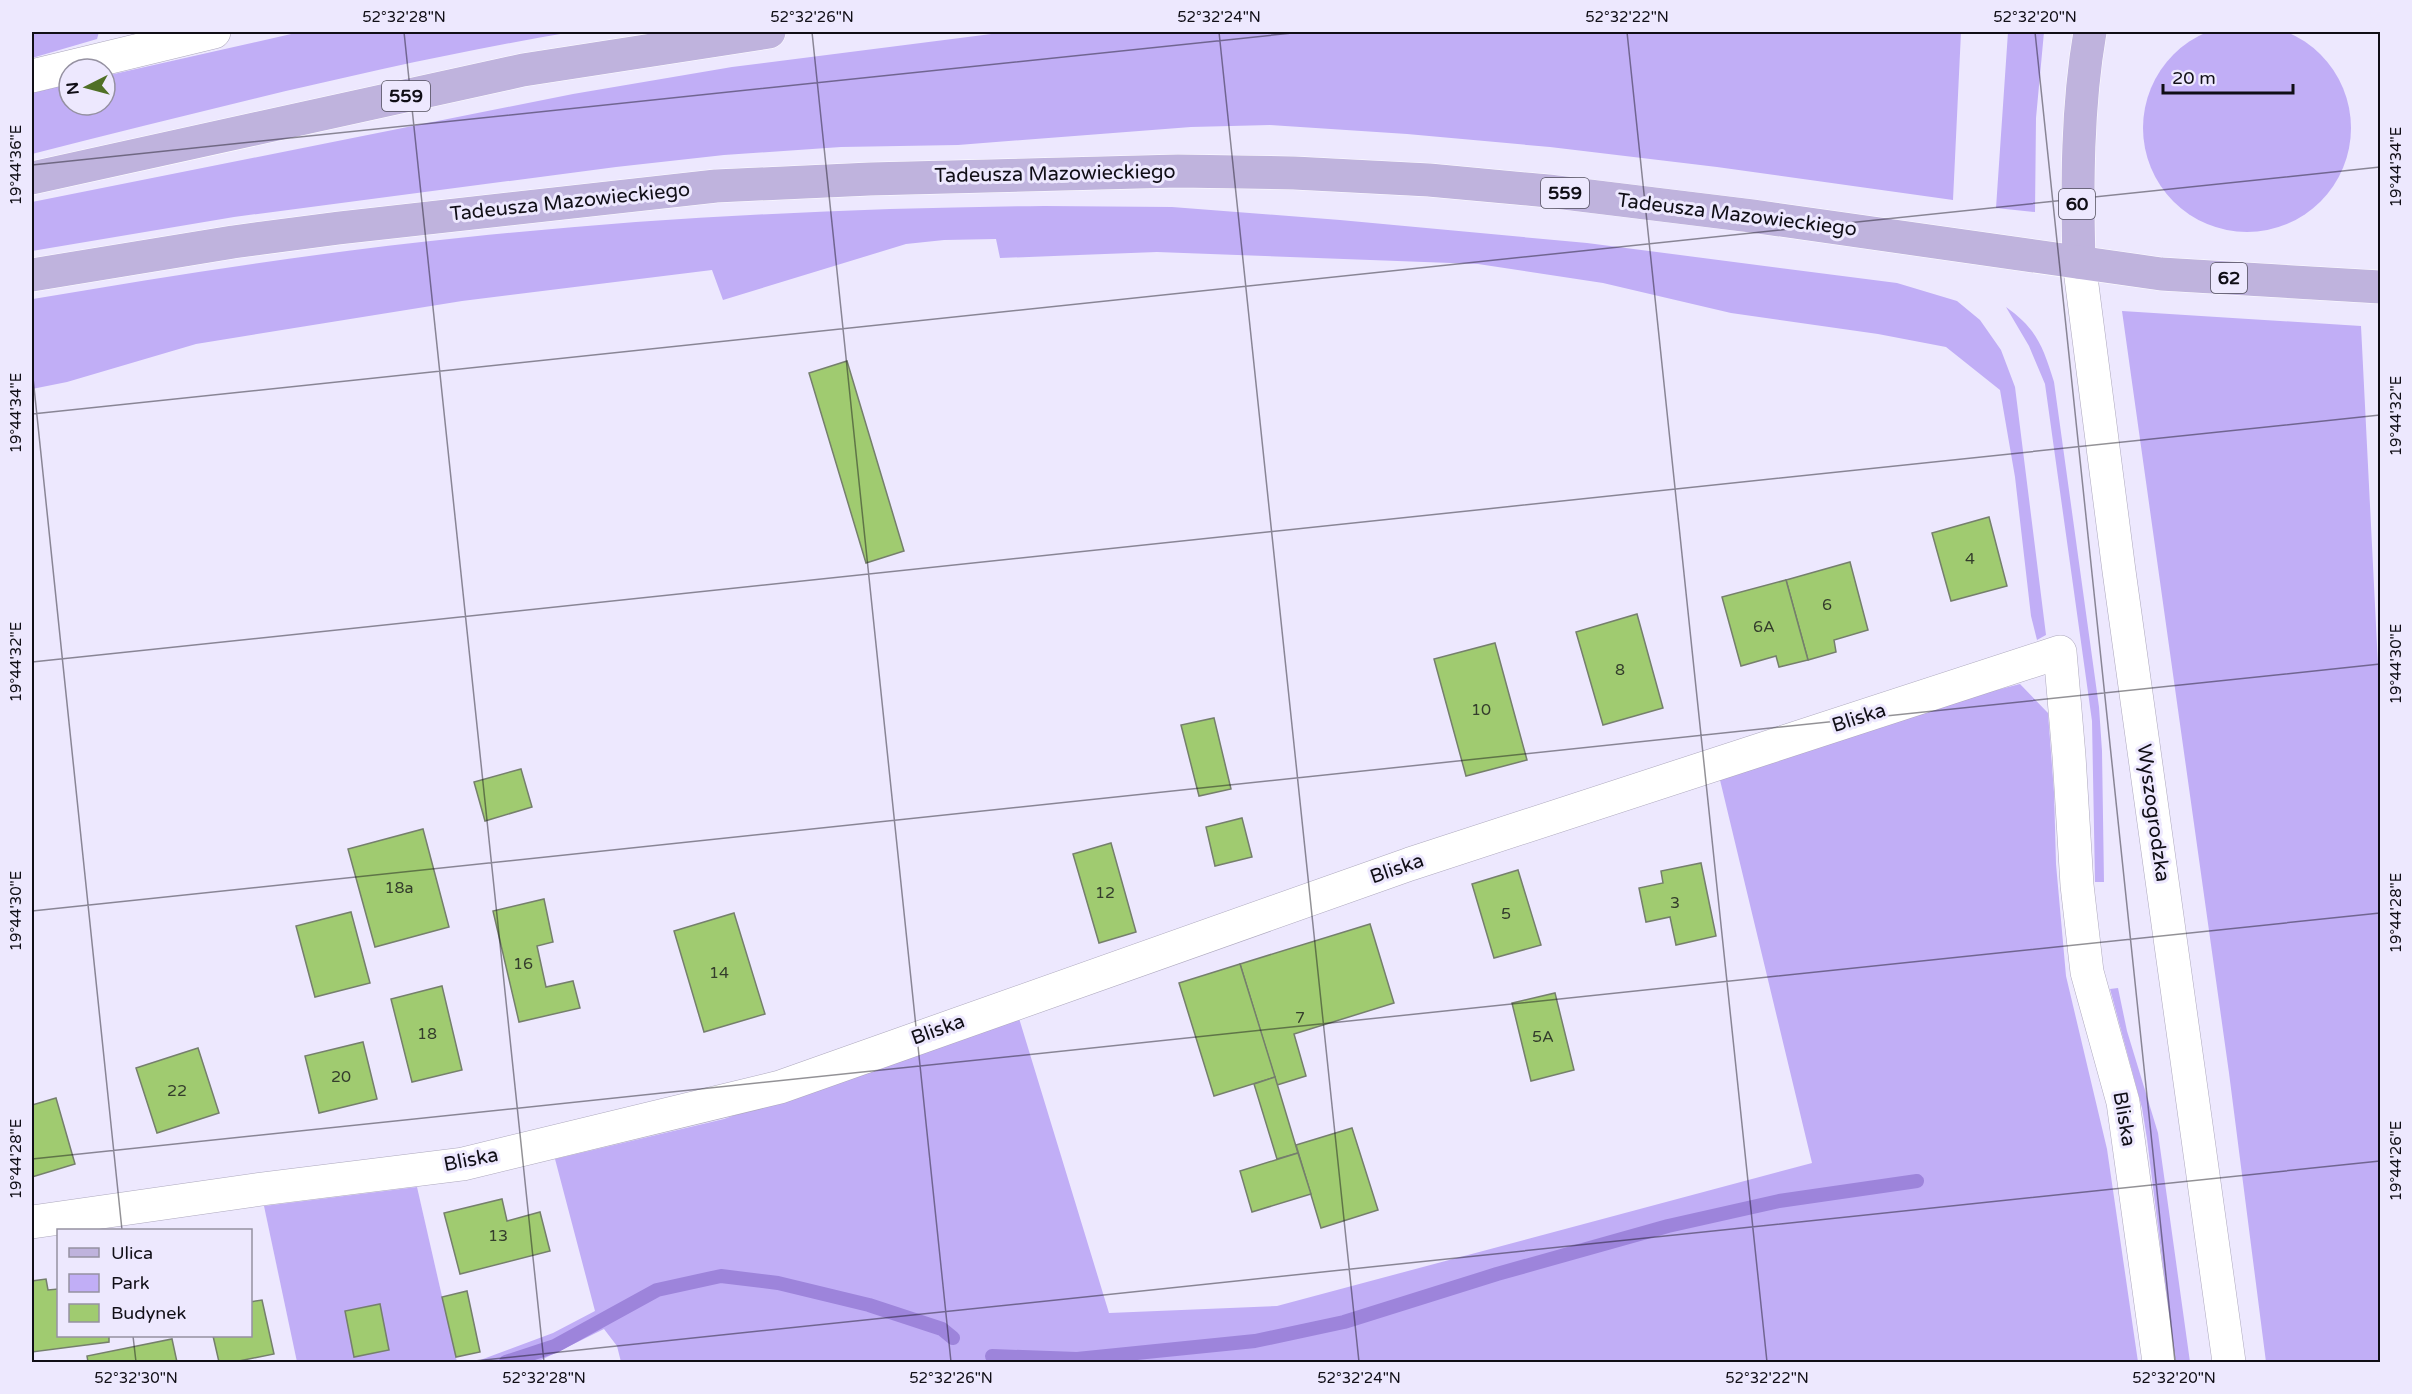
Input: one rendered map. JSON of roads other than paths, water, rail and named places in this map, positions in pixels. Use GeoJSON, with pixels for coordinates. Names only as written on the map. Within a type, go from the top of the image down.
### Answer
{"type":"FeatureCollection","features":[{"type":"Feature","properties":{"kind":"main road","name":"559"},"geometry":{"type":"LineString","coordinates":[[32,178],[523,70],[769,32]]}},
{"type":"Feature","properties":{"kind":"main road","name":"60"},"geometry":{"type":"LineString","coordinates":[[2079,262],[2077,190],[2079,145],[2090,32]]}},
{"type":"Feature","properties":{"kind":"main road","name":"Tadeusza Mazowieckiego"},"geometry":{"type":"LineString","coordinates":[[32,275],[327,229],[716,186],[870,179],[1178,171],[1362,177],[1548,191],[1764,218],[2079,262]]}},
{"type":"Feature","properties":{"kind":"main road","name":"62"},"geometry":{"type":"LineString","coordinates":[[2079,262],[2161,274],[2380,287]]}},
{"type":"Feature","properties":{"kind":"street"},"geometry":{"type":"LineString","coordinates":[[32,76],[214,32]]}},
{"type":"Feature","properties":{"kind":"street","name":"Wyszogrodzka"},"geometry":{"type":"LineString","coordinates":[[2079,262],[2119,571],[2229,1362]]}},
{"type":"Feature","properties":{"kind":"street","name":"Bliska"},"geometry":{"type":"LineString","coordinates":[[32,1222],[262,1189],[464,1164],[780,1087],[1410,864],[2060,652],[2077,885],[2087,972],[2123,1102],[2159,1362]]}},
{"type":"Feature","properties":{"kind":"waterway"},"geometry":{"type":"LineString","coordinates":[[992,1356],[1077,1359],[1255,1341],[1344,1322],[1497,1274],[1668,1226],[1779,1201],[1917,1181]]}},
{"type":"Feature","properties":{"kind":"waterway"},"geometry":{"type":"LineString","coordinates":[[506,1362],[555,1346],[657,1290],[721,1276],[778,1283],[869,1305],[942,1329],[953,1338]]}}]}
